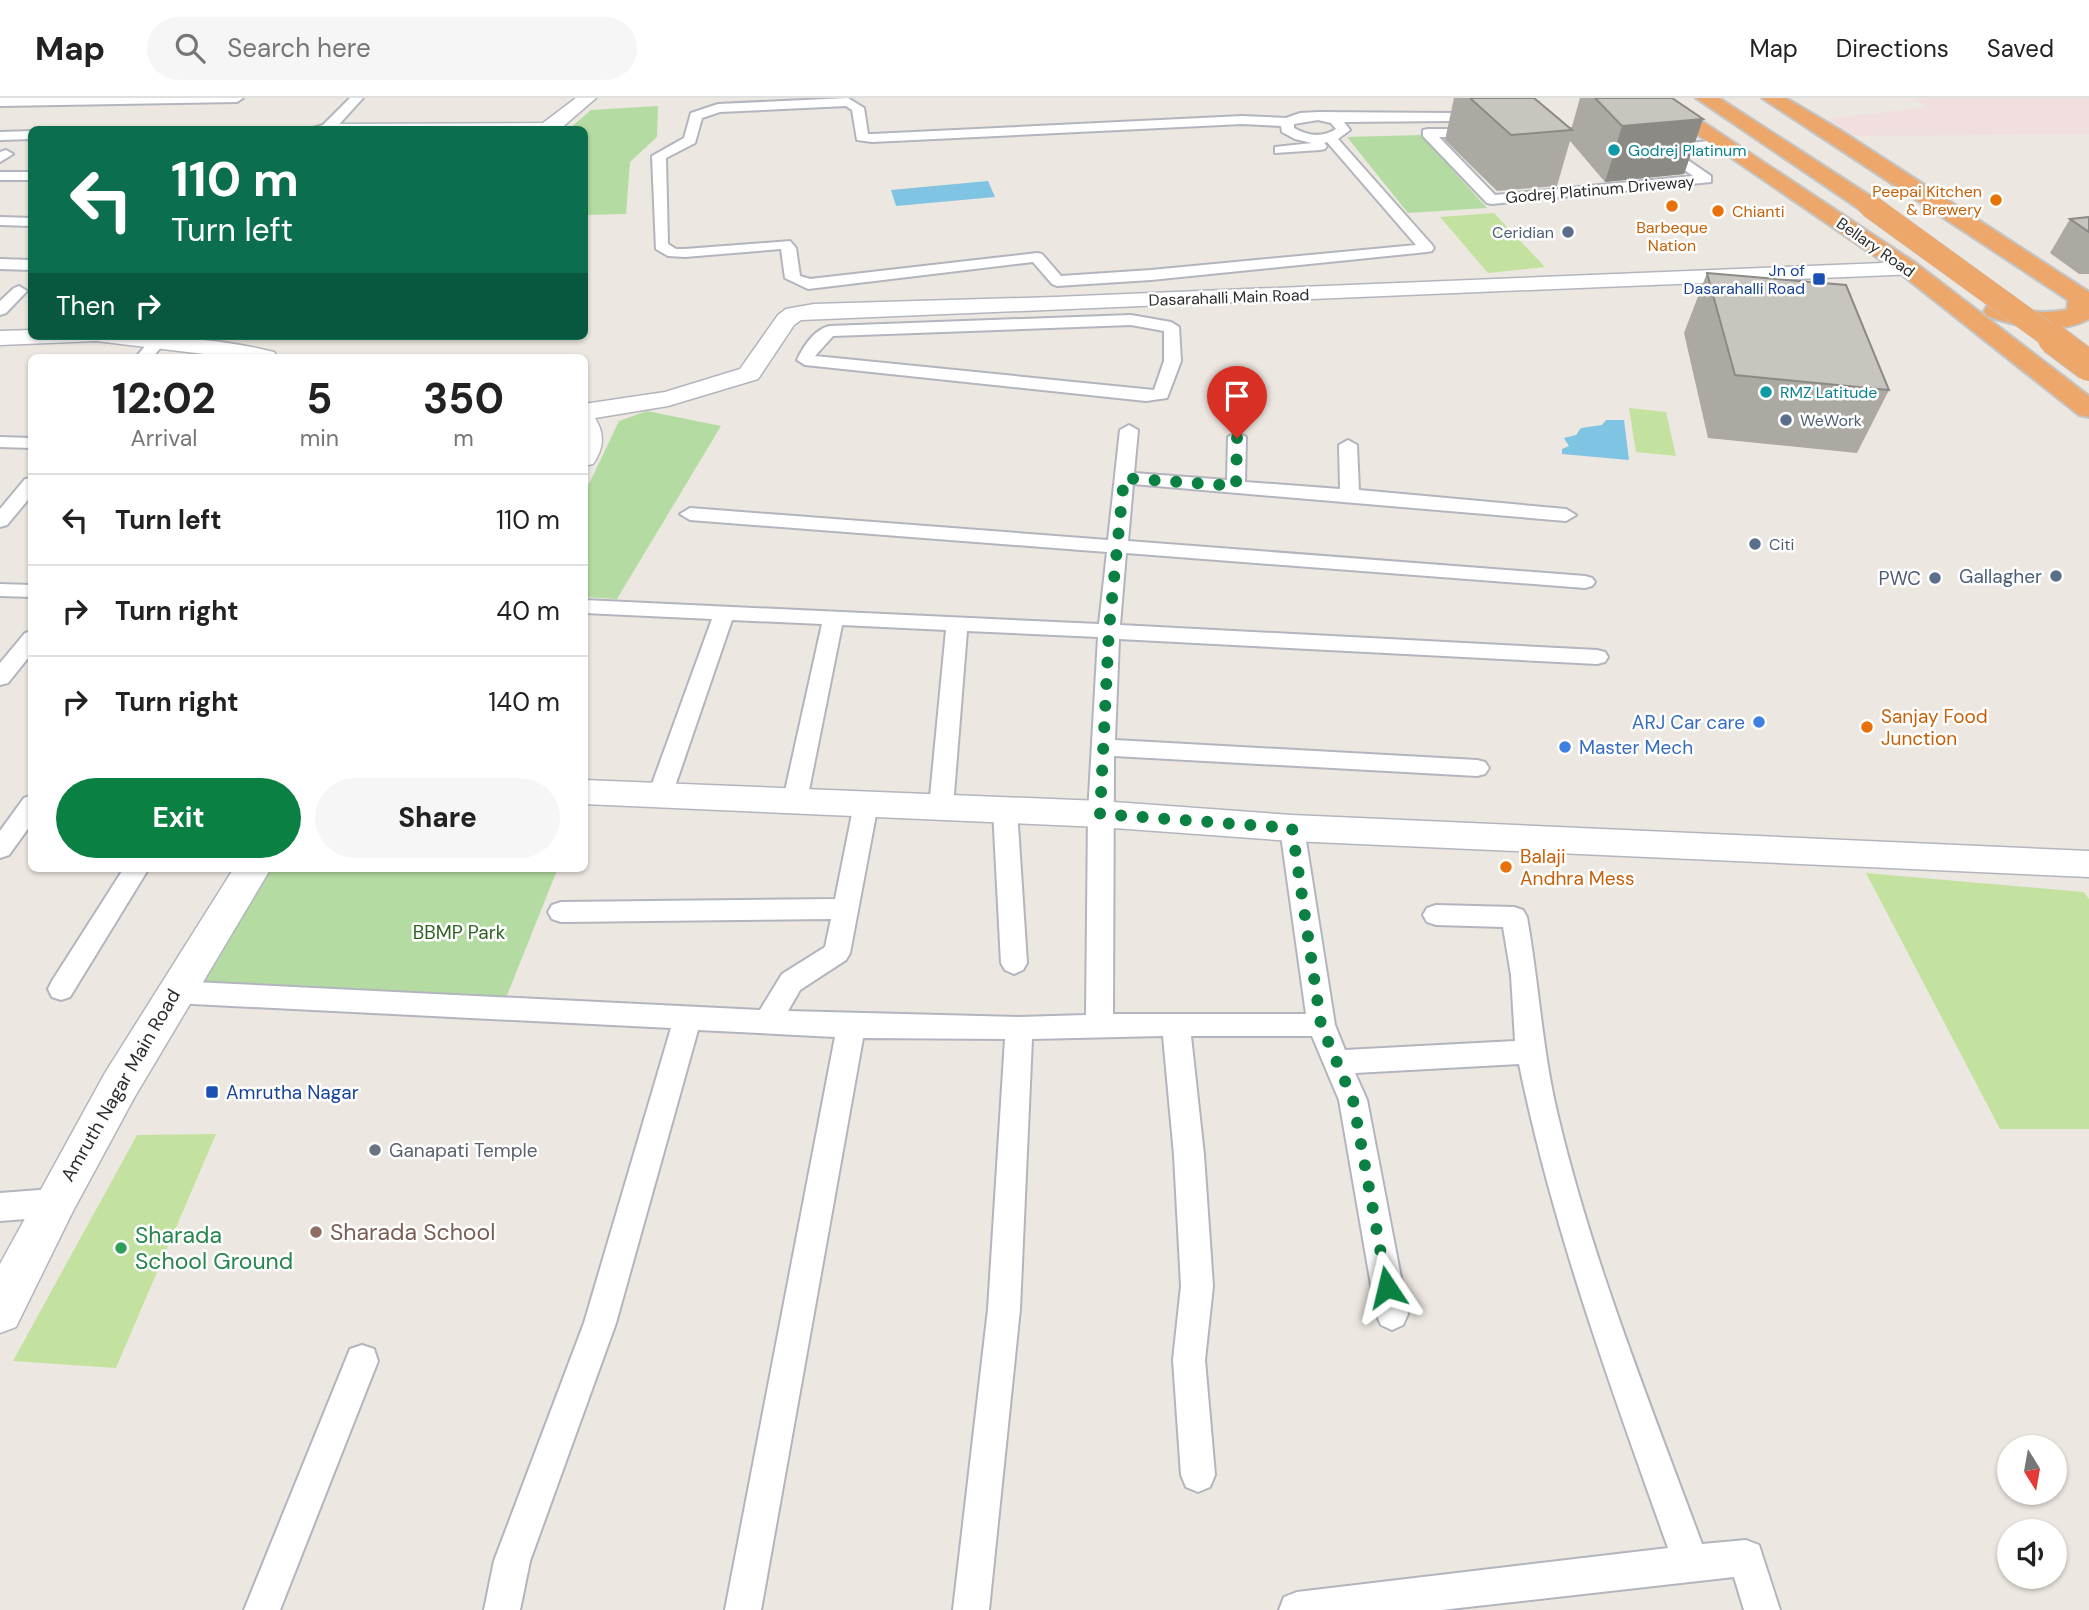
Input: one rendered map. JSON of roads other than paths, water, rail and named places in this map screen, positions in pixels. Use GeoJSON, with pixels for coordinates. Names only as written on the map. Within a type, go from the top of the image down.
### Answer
{"type":"FeatureCollection","features":[{"type":"Feature","properties":{"kind":"highway","name":"Bellary Road"},"geometry":{"type":"LineString","coordinates":[[1706,98],[1870,206],[2089,366]]}},
{"type":"Feature","properties":{"kind":"highway"},"geometry":{"type":"LineString","coordinates":[[1737,98],[2014,279],[2089,335]]}},
{"type":"Feature","properties":{"kind":"highway"},"geometry":{"type":"LineString","coordinates":[[1772,98],[1833,134],[2085,300],[2079,315],[2046,321],[2006,315],[1918,276]]}},
{"type":"Feature","properties":{"kind":"highway","name":"Bellary Road"},"geometry":{"type":"LineString","coordinates":[[1678,122],[1918,276],[2089,409]]}},
{"type":"Feature","properties":{"kind":"street"},"geometry":{"type":"LineString","coordinates":[[0,102],[237,98]]}},
{"type":"Feature","properties":{"kind":"street"},"geometry":{"type":"LineString","coordinates":[[329,126],[357,98]]}},
{"type":"Feature","properties":{"kind":"street"},"geometry":{"type":"LineString","coordinates":[[552,126],[587,98]]}},
{"type":"Feature","properties":{"kind":"street"},"geometry":{"type":"LineString","coordinates":[[661,246],[659,156],[690,140],[696,116],[718,108],[848,103],[858,108],[862,137],[872,138],[1242,120],[1288,122],[1309,116],[1462,117]]}},
{"type":"Feature","properties":{"kind":"street"},"geometry":{"type":"LineString","coordinates":[[1327,118],[1343,127],[1678,122]]}},
{"type":"Feature","properties":{"kind":"street"},"geometry":{"type":"LineString","coordinates":[[1288,122],[1287,129],[1296,135],[1332,141],[1427,248]]}},
{"type":"Feature","properties":{"kind":"street"},"geometry":{"type":"LineString","coordinates":[[1651,140],[1678,122]]}},
{"type":"Feature","properties":{"kind":"street"},"geometry":{"type":"LineString","coordinates":[[1663,149],[1678,122]]}},
{"type":"Feature","properties":{"kind":"street"},"geometry":{"type":"LineString","coordinates":[[1280,150],[1332,141],[1342,133],[1343,127]]}},
{"type":"Feature","properties":{"kind":"street","name":"Godrej Platinum Driveway"},"geometry":{"type":"LineString","coordinates":[[1428,133],[1640,133],[1651,140],[1706,179],[1492,200],[1428,133]]}},
{"type":"Feature","properties":{"kind":"street"},"geometry":{"type":"LineString","coordinates":[[0,136],[28,135]]}},
{"type":"Feature","properties":{"kind":"street"},"geometry":{"type":"LineString","coordinates":[[0,176],[28,176]]}},
{"type":"Feature","properties":{"kind":"street"},"geometry":{"type":"LineString","coordinates":[[0,221],[28,222]]}},
{"type":"Feature","properties":{"kind":"street"},"geometry":{"type":"LineString","coordinates":[[661,246],[689,238],[730,234]]}},
{"type":"Feature","properties":{"kind":"street"},"geometry":{"type":"LineString","coordinates":[[661,246],[673,253],[685,253],[785,244],[789,248],[793,278],[808,284],[1037,257],[1056,281],[1151,275],[1427,248]]}},
{"type":"Feature","properties":{"kind":"street"},"geometry":{"type":"LineString","coordinates":[[1364,270],[1414,264],[1424,260],[1427,248]]}},
{"type":"Feature","properties":{"kind":"street"},"geometry":{"type":"LineString","coordinates":[[0,264],[28,265]]}},
{"type":"Feature","properties":{"kind":"street"},"geometry":{"type":"LineString","coordinates":[[1314,268],[1331,273]]}},
{"type":"Feature","properties":{"kind":"street","name":"Dasarahalli Main Road"},"geometry":{"type":"LineString","coordinates":[[588,411],[668,398],[749,374],[786,320],[794,314],[814,311],[1057,313],[1918,276]]}},
{"type":"Feature","properties":{"kind":"street"},"geometry":{"type":"LineString","coordinates":[[808,284],[814,311]]}},
{"type":"Feature","properties":{"kind":"street"},"geometry":{"type":"LineString","coordinates":[[0,310],[19,290]]}},
{"type":"Feature","properties":{"kind":"street"},"geometry":{"type":"LineString","coordinates":[[1057,313],[829,331],[811,348],[805,360],[1146,396],[1161,394],[1170,375],[1176,346],[1171,327],[1087,312]]}},
{"type":"Feature","properties":{"kind":"street"},"geometry":{"type":"LineString","coordinates":[[0,338],[28,337]]}},
{"type":"Feature","properties":{"kind":"street"},"geometry":{"type":"LineString","coordinates":[[116,340],[150,350],[237,354]]}},
{"type":"Feature","properties":{"kind":"street"},"geometry":{"type":"LineString","coordinates":[[588,426],[588,453]]}},
{"type":"Feature","properties":{"kind":"street"},"geometry":{"type":"LineString","coordinates":[[1099,1026],[1103,747],[1109,629],[1129,430]]}},
{"type":"Feature","properties":{"kind":"street"},"geometry":{"type":"LineString","coordinates":[[1236,486],[1237,438]]}},
{"type":"Feature","properties":{"kind":"street"},"geometry":{"type":"LineString","coordinates":[[0,442],[28,443]]}},
{"type":"Feature","properties":{"kind":"street"},"geometry":{"type":"LineString","coordinates":[[1348,445],[1350,495]]}},
{"type":"Feature","properties":{"kind":"street"},"geometry":{"type":"LineString","coordinates":[[1124,478],[1566,515]]}},
{"type":"Feature","properties":{"kind":"street"},"geometry":{"type":"LineString","coordinates":[[0,522],[28,488]]}},
{"type":"Feature","properties":{"kind":"street"},"geometry":{"type":"LineString","coordinates":[[690,514],[1585,583]]}},
{"type":"Feature","properties":{"kind":"street"},"geometry":{"type":"LineString","coordinates":[[0,590],[28,591]]}},
{"type":"Feature","properties":{"kind":"street"},"geometry":{"type":"LineString","coordinates":[[588,606],[1109,629],[1597,657]]}},
{"type":"Feature","properties":{"kind":"street"},"geometry":{"type":"LineString","coordinates":[[660,795],[724,613]]}},
{"type":"Feature","properties":{"kind":"street"},"geometry":{"type":"LineString","coordinates":[[795,800],[833,619]]}},
{"type":"Feature","properties":{"kind":"street"},"geometry":{"type":"LineString","coordinates":[[941,807],[957,624]]}},
{"type":"Feature","properties":{"kind":"street"},"geometry":{"type":"LineString","coordinates":[[0,678],[28,643]]}},
{"type":"Feature","properties":{"kind":"street"},"geometry":{"type":"LineString","coordinates":[[1103,747],[1477,768]]}},
{"type":"Feature","properties":{"kind":"street"},"geometry":{"type":"LineString","coordinates":[[588,792],[1100,814],[1292,828],[2089,864]]}},
{"type":"Feature","properties":{"kind":"street"},"geometry":{"type":"LineString","coordinates":[[767,1023],[791,982],[837,953],[866,803]]}},
{"type":"Feature","properties":{"kind":"street"},"geometry":{"type":"LineString","coordinates":[[0,849],[28,810]]}},
{"type":"Feature","properties":{"kind":"street"},"geometry":{"type":"LineString","coordinates":[[1005,810],[1014,963]]}},
{"type":"Feature","properties":{"kind":"street"},"geometry":{"type":"LineString","coordinates":[[1292,828],[1321,1025],[1353,1100],[1392,1314]]}},
{"type":"Feature","properties":{"kind":"street"},"geometry":{"type":"LineString","coordinates":[[61,989],[134,872]]}},
{"type":"Feature","properties":{"kind":"street","name":"Amruth Nagar Main Road"},"geometry":{"type":"LineString","coordinates":[[0,1311],[52,1203],[173,992],[250,872]]}},
{"type":"Feature","properties":{"kind":"street"},"geometry":{"type":"LineString","coordinates":[[561,912],[844,909]]}},
{"type":"Feature","properties":{"kind":"street"},"geometry":{"type":"LineString","coordinates":[[1436,915],[1514,917],[1524,975],[1530,1052],[1544,1124],[1602,1317],[1691,1563]]}},
{"type":"Feature","properties":{"kind":"street"},"geometry":{"type":"LineString","coordinates":[[173,992],[851,1026],[1019,1028],[1321,1025]]}},
{"type":"Feature","properties":{"kind":"street"},"geometry":{"type":"LineString","coordinates":[[502,1610],[512,1561],[600,1323],[687,1019]]}},
{"type":"Feature","properties":{"kind":"street"},"geometry":{"type":"LineString","coordinates":[[1176,1025],[1189,1155],[1197,1286],[1189,1360],[1198,1475]]}},
{"type":"Feature","properties":{"kind":"street"},"geometry":{"type":"LineString","coordinates":[[743,1610],[851,1026]]}},
{"type":"Feature","properties":{"kind":"street"},"geometry":{"type":"LineString","coordinates":[[971,1610],[1004,1309],[1019,1028]]}},
{"type":"Feature","properties":{"kind":"street"},"geometry":{"type":"LineString","coordinates":[[1337,1062],[1530,1052]]}},
{"type":"Feature","properties":{"kind":"street"},"geometry":{"type":"LineString","coordinates":[[0,1207],[52,1203]]}},
{"type":"Feature","properties":{"kind":"street"},"geometry":{"type":"LineString","coordinates":[[262,1610],[362,1361]]}},
{"type":"Feature","properties":{"kind":"street"},"geometry":{"type":"LineString","coordinates":[[1297,1610],[1424,1602],[1691,1563],[1746,1558],[1762,1610]]}},
{"type":"Feature","properties":{"kind":"water"},"geometry":{"type":"Polygon","coordinates":[[[988,181],[995,197],[896,206],[891,190],[988,181]]]}},
{"type":"Feature","properties":{"kind":"water"},"geometry":{"type":"Polygon","coordinates":[[[1606,420],[1624,420],[1629,460],[1562,454],[1562,449],[1569,446],[1564,438],[1576,435],[1581,428],[1602,425],[1606,420]]]}},
{"type":"Feature","properties":{"kind":"place","name":"Godrej Platinum"},"geometry":{"type":"Point","coordinates":[1614,150]}},
{"type":"Feature","properties":{"kind":"place","name":"Peepai Kitchen & Brewery"},"geometry":{"type":"Point","coordinates":[1996,200]}},
{"type":"Feature","properties":{"kind":"place","name":"Barbeque Nation"},"geometry":{"type":"Point","coordinates":[1672,206]}},
{"type":"Feature","properties":{"kind":"place","name":"Chianti"},"geometry":{"type":"Point","coordinates":[1718,211]}},
{"type":"Feature","properties":{"kind":"place","name":"Ceridian"},"geometry":{"type":"Point","coordinates":[1568,232]}},
{"type":"Feature","properties":{"kind":"place","name":"Jn of Dasarahalli Road"},"geometry":{"type":"Point","coordinates":[1819,279]}},
{"type":"Feature","properties":{"kind":"place","name":"RMZ Latitude"},"geometry":{"type":"Point","coordinates":[1766,392]}},
{"type":"Feature","properties":{"kind":"place","name":"WeWork"},"geometry":{"type":"Point","coordinates":[1786,420]}},
{"type":"Feature","properties":{"kind":"place","name":"Citi"},"geometry":{"type":"Point","coordinates":[1755,544]}},
{"type":"Feature","properties":{"kind":"place","name":"Gallagher"},"geometry":{"type":"Point","coordinates":[2056,576]}},
{"type":"Feature","properties":{"kind":"place","name":"PWC"},"geometry":{"type":"Point","coordinates":[1935,578]}},
{"type":"Feature","properties":{"kind":"place","name":"ARJ Car care"},"geometry":{"type":"Point","coordinates":[1759,722]}},
{"type":"Feature","properties":{"kind":"place","name":"Sanjay Food Junction"},"geometry":{"type":"Point","coordinates":[1867,727]}},
{"type":"Feature","properties":{"kind":"place","name":"Master Mech"},"geometry":{"type":"Point","coordinates":[1565,747]}},
{"type":"Feature","properties":{"kind":"place","name":"Balaji Andhra Mess"},"geometry":{"type":"Point","coordinates":[1506,867]}},
{"type":"Feature","properties":{"kind":"place","name":"Amrutha Nagar"},"geometry":{"type":"Point","coordinates":[212,1092]}},
{"type":"Feature","properties":{"kind":"place","name":"Ganapati Temple"},"geometry":{"type":"Point","coordinates":[375,1150]}},
{"type":"Feature","properties":{"kind":"place","name":"Sharada School"},"geometry":{"type":"Point","coordinates":[316,1232]}},
{"type":"Feature","properties":{"kind":"place","name":"Sharada School Ground"},"geometry":{"type":"Point","coordinates":[121,1248]}},
{"type":"Feature","properties":{"kind":"park label","name":"BBMP Park"},"geometry":{"type":"Point","coordinates":[459,932]}}]}
